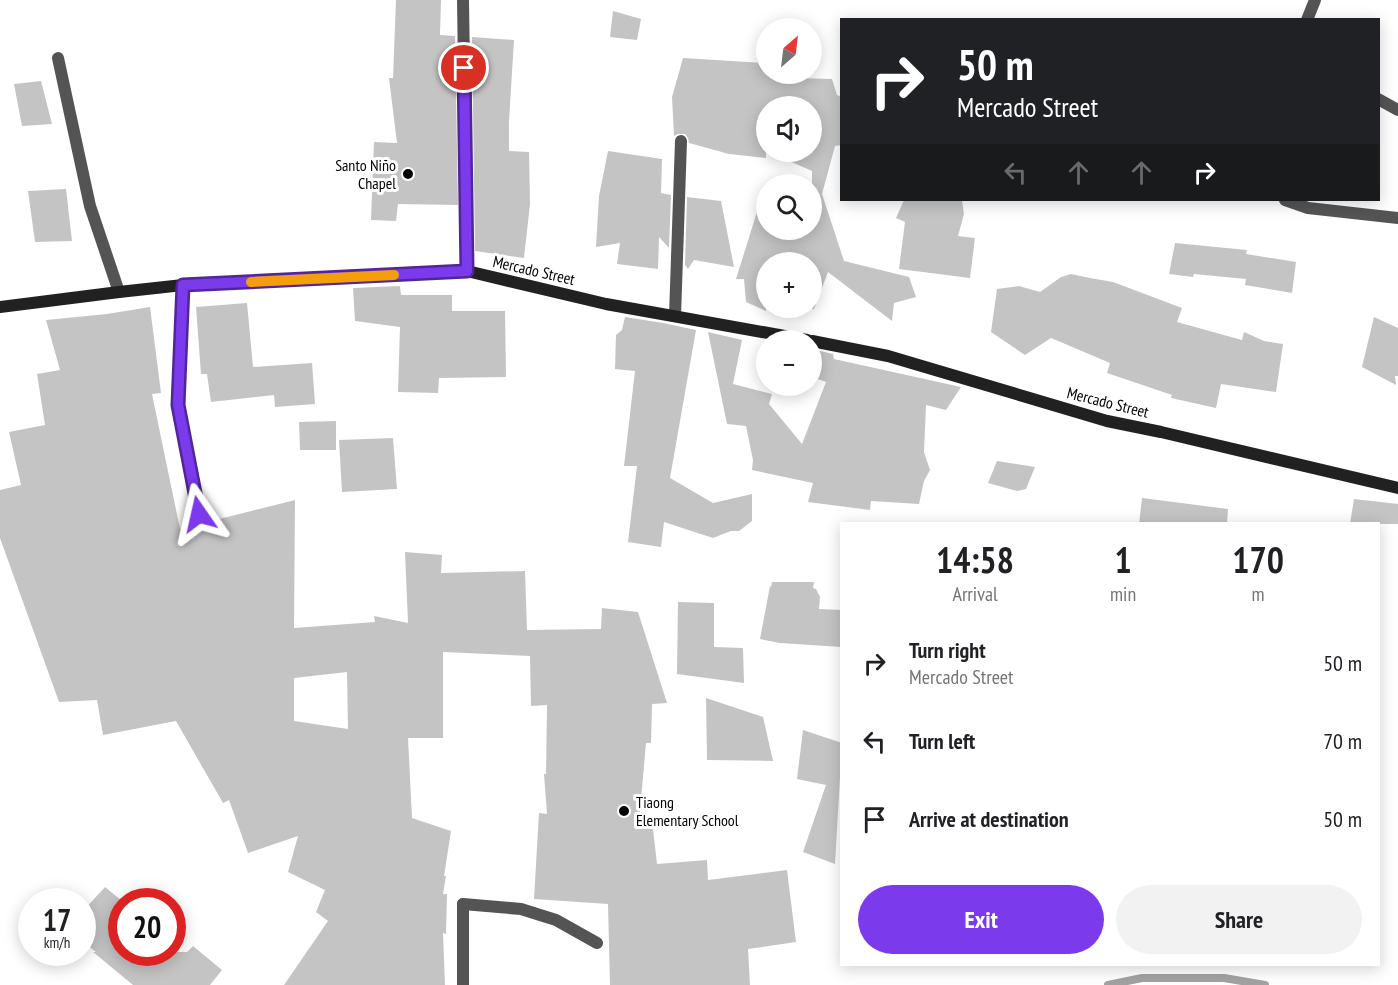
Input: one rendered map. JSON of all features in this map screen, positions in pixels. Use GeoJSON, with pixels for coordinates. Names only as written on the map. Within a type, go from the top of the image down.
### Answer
{"type":"FeatureCollection","features":[{"type":"Feature","properties":{"kind":"street"},"geometry":{"type":"LineString","coordinates":[[463,0],[467,271]]}},
{"type":"Feature","properties":{"kind":"street"},"geometry":{"type":"LineString","coordinates":[[1308,18],[1315,0]]}},
{"type":"Feature","properties":{"kind":"street"},"geometry":{"type":"LineString","coordinates":[[58,58],[90,206],[119,292]]}},
{"type":"Feature","properties":{"kind":"street"},"geometry":{"type":"LineString","coordinates":[[1380,100],[1398,110]]}},
{"type":"Feature","properties":{"kind":"street"},"geometry":{"type":"LineString","coordinates":[[675,316],[681,141]]}},
{"type":"Feature","properties":{"kind":"street"},"geometry":{"type":"LineString","coordinates":[[1288,201],[1308,208],[1398,218]]}},
{"type":"Feature","properties":{"kind":"street","name":"Mercado Street"},"geometry":{"type":"LineString","coordinates":[[0,308],[183,285],[467,271],[606,304],[756,331]]}},
{"type":"Feature","properties":{"kind":"street"},"geometry":{"type":"LineString","coordinates":[[183,285],[178,405],[199,514]]}},
{"type":"Feature","properties":{"kind":"street","name":"Mercado Street"},"geometry":{"type":"LineString","coordinates":[[822,343],[888,356],[1107,421],[1398,488]]}},
{"type":"Feature","properties":{"kind":"street"},"geometry":{"type":"LineString","coordinates":[[463,985],[463,904],[520,909],[556,920],[597,943]]}},
{"type":"Feature","properties":{"kind":"building"},"geometry":{"type":"Polygon","coordinates":[[[396,0],[441,0],[440,35],[455,36],[458,205],[398,204],[396,221],[371,220],[374,142],[397,143],[389,78],[393,78],[396,0]]]}},
{"type":"Feature","properties":{"kind":"building"},"geometry":{"type":"Polygon","coordinates":[[[613,11],[641,19],[637,40],[610,37],[613,11]]]}},
{"type":"Feature","properties":{"kind":"building"},"geometry":{"type":"Polygon","coordinates":[[[472,37],[514,40],[509,151],[529,152],[530,204],[524,258],[475,251],[472,37]]]}},
{"type":"Feature","properties":{"kind":"building"},"geometry":{"type":"Polygon","coordinates":[[[683,58],[756,62],[756,84],[822,84],[822,79],[832,79],[837,95],[840,96],[840,145],[835,146],[822,194],[822,174],[812,174],[812,171],[792,162],[822,162],[822,96],[756,96],[756,157],[729,154],[689,143],[685,134],[674,136],[672,97],[683,58]]]}},
{"type":"Feature","properties":{"kind":"building"},"geometry":{"type":"Polygon","coordinates":[[[41,81],[52,124],[22,126],[14,84],[41,81]]]}},
{"type":"Feature","properties":{"kind":"building"},"geometry":{"type":"Polygon","coordinates":[[[608,151],[662,159],[661,193],[671,195],[669,248],[659,237],[658,269],[617,264],[620,243],[596,247],[599,196],[608,151]]]}},
{"type":"Feature","properties":{"kind":"building"},"geometry":{"type":"Polygon","coordinates":[[[66,189],[72,241],[35,242],[28,191],[66,189]]]}},
{"type":"Feature","properties":{"kind":"building"},"geometry":{"type":"Polygon","coordinates":[[[822,194],[844,261],[909,277],[916,297],[894,303],[892,321],[828,272],[822,288],[822,252],[756,252],[756,306],[746,302],[744,279],[736,279],[756,215],[756,240],[822,240],[822,194]]]}},
{"type":"Feature","properties":{"kind":"building"},"geometry":{"type":"Polygon","coordinates":[[[687,197],[721,201],[734,267],[694,260],[688,269],[685,265],[687,197]]]}},
{"type":"Feature","properties":{"kind":"building"},"geometry":{"type":"Polygon","coordinates":[[[904,201],[962,201],[964,214],[958,236],[975,238],[970,278],[899,269],[905,222],[896,218],[904,201]]]}},
{"type":"Feature","properties":{"kind":"building"},"geometry":{"type":"Polygon","coordinates":[[[1175,243],[1247,250],[1246,254],[1296,262],[1292,293],[1245,285],[1246,279],[1169,274],[1175,243]]]}},
{"type":"Feature","properties":{"kind":"building"},"geometry":{"type":"Polygon","coordinates":[[[1071,274],[1113,282],[1182,308],[1177,322],[1242,340],[1244,332],[1264,341],[1283,344],[1276,392],[1221,384],[1216,408],[1171,398],[1172,395],[1107,373],[1110,363],[1051,338],[1025,355],[991,332],[997,289],[1019,286],[1040,292],[1061,277],[1071,274]]]}},
{"type":"Feature","properties":{"kind":"building"},"geometry":{"type":"Polygon","coordinates":[[[400,286],[401,295],[452,295],[452,311],[505,311],[506,377],[439,378],[438,393],[398,392],[400,327],[355,321],[353,288],[400,286]]]}},
{"type":"Feature","properties":{"kind":"building"},"geometry":{"type":"Polygon","coordinates":[[[247,303],[253,367],[312,363],[315,404],[275,407],[274,395],[211,402],[207,374],[201,374],[196,307],[247,303]]]}},
{"type":"Feature","properties":{"kind":"building"},"geometry":{"type":"Polygon","coordinates":[[[150,307],[161,393],[152,394],[180,529],[295,500],[294,628],[375,622],[374,616],[408,623],[405,552],[442,555],[441,573],[525,571],[527,630],[601,629],[602,608],[638,612],[667,703],[652,704],[651,743],[646,743],[639,822],[652,820],[657,864],[707,860],[708,880],[787,870],[796,942],[748,949],[750,985],[610,985],[608,904],[534,899],[539,813],[547,814],[544,774],[546,774],[547,705],[531,706],[530,656],[443,652],[443,738],[408,738],[412,818],[451,831],[443,894],[447,894],[446,934],[443,933],[445,985],[284,985],[328,921],[316,912],[325,890],[288,872],[298,836],[248,853],[229,800],[223,803],[176,721],[103,735],[97,700],[59,702],[0,538],[0,490],[21,485],[9,432],[45,425],[37,374],[60,370],[46,320],[150,307]],[[347,672],[294,678],[294,721],[348,729],[347,672]]]}},
{"type":"Feature","properties":{"kind":"building"},"geometry":{"type":"Polygon","coordinates":[[[625,317],[696,330],[670,478],[713,503],[752,494],[752,521],[739,531],[731,531],[713,538],[664,522],[661,547],[628,542],[637,466],[624,466],[635,371],[615,369],[616,335],[622,330],[625,317]]]}},
{"type":"Feature","properties":{"kind":"building"},"geometry":{"type":"Polygon","coordinates":[[[1374,317],[1398,328],[1396,385],[1362,367],[1374,317]]]}},
{"type":"Feature","properties":{"kind":"building"},"geometry":{"type":"Polygon","coordinates":[[[708,332],[742,340],[733,384],[756,390],[756,396],[771,396],[769,404],[802,444],[826,382],[822,381],[822,351],[833,354],[834,359],[961,387],[946,410],[926,405],[924,452],[930,470],[924,481],[919,504],[871,501],[870,510],[808,502],[813,483],[752,470],[753,460],[746,426],[727,424],[708,332]]]}},
{"type":"Feature","properties":{"kind":"building"},"geometry":{"type":"Polygon","coordinates":[[[336,421],[336,450],[300,450],[299,422],[336,421]]]}},
{"type":"Feature","properties":{"kind":"building"},"geometry":{"type":"Polygon","coordinates":[[[393,438],[397,489],[342,492],[339,440],[393,438]]]}},
{"type":"Feature","properties":{"kind":"building"},"geometry":{"type":"Polygon","coordinates":[[[997,461],[1035,467],[1026,489],[1017,491],[988,483],[997,461]]]}},
{"type":"Feature","properties":{"kind":"building"},"geometry":{"type":"Polygon","coordinates":[[[1142,498],[1228,509],[1227,522],[1139,522],[1142,498]]]}},
{"type":"Feature","properties":{"kind":"building"},"geometry":{"type":"Polygon","coordinates":[[[1354,499],[1398,504],[1398,524],[1350,522],[1354,499]]]}},
{"type":"Feature","properties":{"kind":"building"},"geometry":{"type":"Polygon","coordinates":[[[772,582],[814,582],[813,588],[820,597],[819,609],[840,610],[840,647],[780,643],[760,639],[772,582]]]}},
{"type":"Feature","properties":{"kind":"building"},"geometry":{"type":"Polygon","coordinates":[[[678,602],[714,603],[714,647],[743,648],[744,683],[677,674],[678,602]]]}},
{"type":"Feature","properties":{"kind":"building"},"geometry":{"type":"Polygon","coordinates":[[[706,698],[763,717],[773,761],[707,760],[706,698]]]}},
{"type":"Feature","properties":{"kind":"building"},"geometry":{"type":"Polygon","coordinates":[[[803,730],[840,742],[835,864],[803,852],[826,785],[797,779],[803,730]]]}},
{"type":"Feature","properties":{"kind":"building"},"geometry":{"type":"Polygon","coordinates":[[[105,887],[108,889],[108,964],[96,954],[96,897],[105,887]]]}},
{"type":"Feature","properties":{"kind":"building"},"geometry":{"type":"Polygon","coordinates":[[[193,946],[222,970],[210,985],[133,985],[110,966],[186,966],[186,952],[193,946]]]}},
{"type":"Feature","properties":{"kind":"waterway"},"geometry":{"type":"LineString","coordinates":[[1108,985],[1142,978],[1224,978],[1265,985]]}},
{"type":"Feature","properties":{"kind":"slow traffic"},"geometry":{"type":"LineString","coordinates":[[251,282],[394,275]]}},
{"type":"Feature","properties":{"kind":"place","name":"Santo Niño Chapel"},"geometry":{"type":"Point","coordinates":[408,174]}},
{"type":"Feature","properties":{"kind":"place","name":"Tiaong Elementary School"},"geometry":{"type":"Point","coordinates":[624,811]}},
{"type":"Feature","properties":{"kind":"route"},"geometry":{"type":"LineString","coordinates":[[199,514],[178,405],[183,285],[467,271],[464,68]]}}]}
